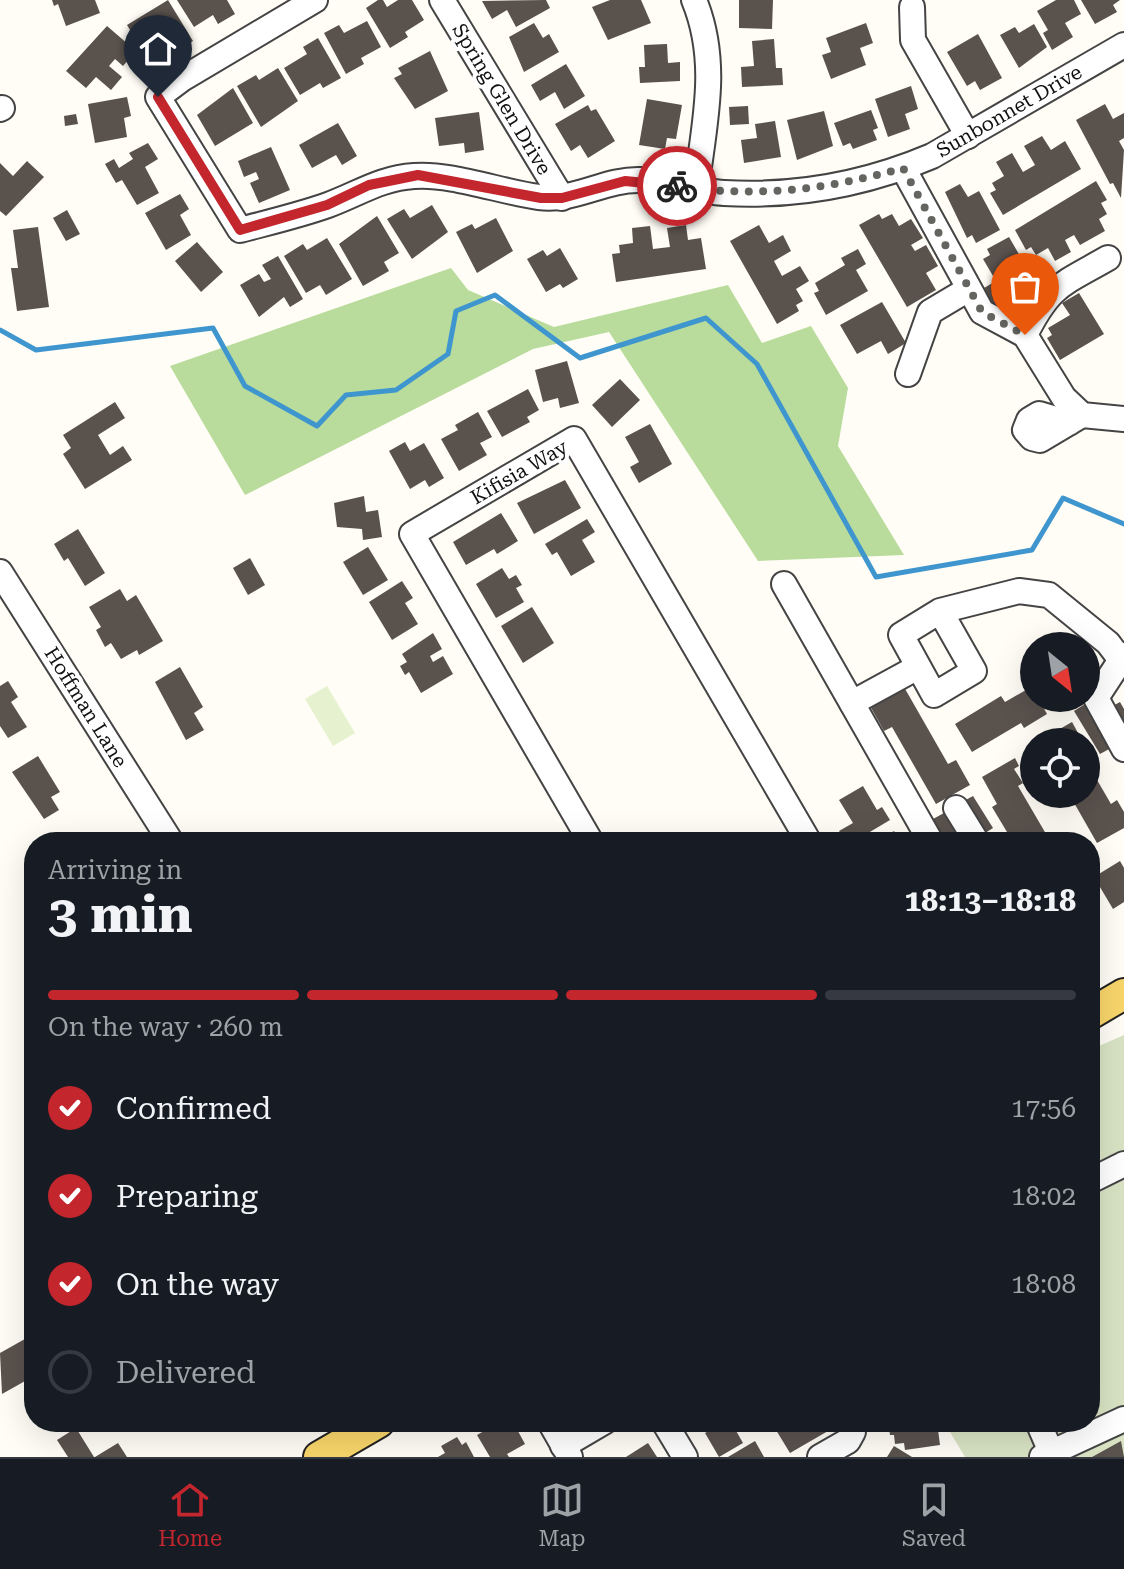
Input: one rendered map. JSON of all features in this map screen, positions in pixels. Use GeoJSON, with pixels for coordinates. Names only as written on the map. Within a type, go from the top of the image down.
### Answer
{"type":"FeatureCollection","features":[{"type":"Feature","properties":{"kind":"main road"},"geometry":{"type":"LineString","coordinates":[[1100,1008],[1124,994]]}},
{"type":"Feature","properties":{"kind":"main road"},"geometry":{"type":"LineString","coordinates":[[319,1457],[362,1432]]}},
{"type":"Feature","properties":{"kind":"street","name":"Sunbonnet Drive"},"geometry":{"type":"LineString","coordinates":[[315,0],[182,79],[158,97],[240,230],[327,205],[369,185],[418,175],[541,198],[562,198],[625,181],[696,189],[789,192],[903,168],[1121,53]]}},
{"type":"Feature","properties":{"kind":"street","name":"Spring Glen Drive"},"geometry":{"type":"LineString","coordinates":[[442,0],[562,198]]}},
{"type":"Feature","properties":{"kind":"street"},"geometry":{"type":"LineString","coordinates":[[694,0],[706,28],[710,57],[696,189]]}},
{"type":"Feature","properties":{"kind":"street"},"geometry":{"type":"LineString","coordinates":[[912,7],[913,40],[968,136]]}},
{"type":"Feature","properties":{"kind":"street"},"geometry":{"type":"LineString","coordinates":[[903,168],[967,290],[982,312],[1025,335],[1076,419],[1124,419]]}},
{"type":"Feature","properties":{"kind":"street"},"geometry":{"type":"LineString","coordinates":[[1025,335],[1042,301],[1052,290],[1108,258]]}},
{"type":"Feature","properties":{"kind":"street"},"geometry":{"type":"LineString","coordinates":[[908,374],[930,312],[967,290]]}},
{"type":"Feature","properties":{"kind":"street","name":"Kifisia Way"},"geometry":{"type":"LineString","coordinates":[[585,832],[412,534],[574,439],[803,832]]}},
{"type":"Feature","properties":{"kind":"street","name":"Hoffman Lane"},"geometry":{"type":"LineString","coordinates":[[0,572],[165,832]]}},
{"type":"Feature","properties":{"kind":"street"},"geometry":{"type":"LineString","coordinates":[[784,584],[925,832]]}},
{"type":"Feature","properties":{"kind":"street"},"geometry":{"type":"LineString","coordinates":[[940,611],[974,671],[934,695],[901,635],[940,611],[1019,591],[1049,595],[1123,659],[1096,698],[1124,749]]}},
{"type":"Feature","properties":{"kind":"street"},"geometry":{"type":"LineString","coordinates":[[852,703],[918,667]]}},
{"type":"Feature","properties":{"kind":"street"},"geometry":{"type":"LineString","coordinates":[[956,808],[971,832]]}},
{"type":"Feature","properties":{"kind":"street"},"geometry":{"type":"LineString","coordinates":[[1100,1176],[1124,1164]]}},
{"type":"Feature","properties":{"kind":"street"},"geometry":{"type":"LineString","coordinates":[[1100,1430],[1124,1419]]}},
{"type":"Feature","properties":{"kind":"street"},"geometry":{"type":"LineString","coordinates":[[556,1432],[568,1454],[593,1432]]}},
{"type":"Feature","properties":{"kind":"street"},"geometry":{"type":"LineString","coordinates":[[670,1432],[685,1457]]}},
{"type":"Feature","properties":{"kind":"street"},"geometry":{"type":"LineString","coordinates":[[820,1457],[848,1441],[853,1432]]}},
{"type":"Feature","properties":{"kind":"street"},"geometry":{"type":"LineString","coordinates":[[1040,1432],[1046,1454],[1095,1432]]}},
{"type":"Feature","properties":{"kind":"green space"},"geometry":{"type":"Polygon","coordinates":[[[451,268],[468,290],[554,327],[728,285],[762,343],[811,326],[848,388],[838,446],[904,555],[758,561],[609,332],[533,349],[245,495],[170,366],[451,268]]]}},
{"type":"Feature","properties":{"kind":"green space"},"geometry":{"type":"Polygon","coordinates":[[[327,686],[355,733],[333,746],[305,699],[327,686]]]}},
{"type":"Feature","properties":{"kind":"green space"},"geometry":{"type":"Polygon","coordinates":[[[1124,1035],[1124,1457],[965,1457],[950,1432],[1100,1432],[1100,1046],[1124,1035]]]}},
{"type":"Feature","properties":{"kind":"building"},"geometry":{"type":"Polygon","coordinates":[[[52,0],[95,0],[100,13],[66,26],[58,4],[54,6],[52,0]]]}},
{"type":"Feature","properties":{"kind":"building"},"geometry":{"type":"Polygon","coordinates":[[[168,0],[193,41],[176,51],[167,37],[162,40],[168,50],[149,61],[127,25],[168,0]]]}},
{"type":"Feature","properties":{"kind":"building"},"geometry":{"type":"Polygon","coordinates":[[[177,0],[227,0],[235,14],[218,24],[213,15],[194,27],[177,0]]]}},
{"type":"Feature","properties":{"kind":"building"},"geometry":{"type":"Polygon","coordinates":[[[383,0],[387,7],[398,0],[412,0],[424,20],[405,32],[408,37],[390,48],[366,8],[383,0]]]}},
{"type":"Feature","properties":{"kind":"building"},"geometry":{"type":"Polygon","coordinates":[[[546,0],[550,8],[516,27],[507,10],[492,19],[482,1],[546,0]]]}},
{"type":"Feature","properties":{"kind":"building"},"geometry":{"type":"Polygon","coordinates":[[[610,0],[641,0],[651,23],[608,40],[592,7],[610,0]]]}},
{"type":"Feature","properties":{"kind":"building"},"geometry":{"type":"Polygon","coordinates":[[[739,0],[773,0],[772,29],[739,28],[739,0]]]}},
{"type":"Feature","properties":{"kind":"building"},"geometry":{"type":"Polygon","coordinates":[[[1056,0],[1074,0],[1081,14],[1065,23],[1073,37],[1052,50],[1043,33],[1048,30],[1037,11],[1056,0]]]}},
{"type":"Feature","properties":{"kind":"building"},"geometry":{"type":"Polygon","coordinates":[[[1081,0],[1120,0],[1113,5],[1117,12],[1095,24],[1081,0]]]}},
{"type":"Feature","properties":{"kind":"building"},"geometry":{"type":"Polygon","coordinates":[[[367,21],[381,47],[361,58],[364,64],[346,74],[324,33],[339,25],[344,33],[367,21]]]}},
{"type":"Feature","properties":{"kind":"building"},"geometry":{"type":"Polygon","coordinates":[[[534,23],[543,38],[549,34],[559,52],[524,72],[509,37],[534,23]]]}},
{"type":"Feature","properties":{"kind":"building"},"geometry":{"type":"Polygon","coordinates":[[[866,23],[873,43],[860,48],[866,65],[831,79],[822,55],[831,52],[826,38],[866,23]]]}},
{"type":"Feature","properties":{"kind":"building"},"geometry":{"type":"Polygon","coordinates":[[[1034,24],[1047,47],[1019,68],[1000,35],[1015,27],[1019,33],[1034,24]]]}},
{"type":"Feature","properties":{"kind":"building"},"geometry":{"type":"Polygon","coordinates":[[[107,26],[136,51],[123,66],[115,59],[109,66],[122,77],[111,90],[96,77],[86,88],[66,71],[107,26]]]}},
{"type":"Feature","properties":{"kind":"building"},"geometry":{"type":"Polygon","coordinates":[[[978,34],[1002,78],[980,90],[975,81],[967,86],[947,52],[978,34]]]}},
{"type":"Feature","properties":{"kind":"building"},"geometry":{"type":"Polygon","coordinates":[[[318,38],[341,78],[323,88],[320,83],[300,95],[284,68],[307,54],[303,47],[318,38]]]}},
{"type":"Feature","properties":{"kind":"building"},"geometry":{"type":"Polygon","coordinates":[[[774,39],[776,68],[782,68],[783,85],[742,87],[741,67],[754,66],[752,41],[774,39]]]}},
{"type":"Feature","properties":{"kind":"building"},"geometry":{"type":"Polygon","coordinates":[[[667,44],[668,63],[680,62],[680,81],[640,83],[639,67],[645,67],[644,45],[667,44]]]}},
{"type":"Feature","properties":{"kind":"building"},"geometry":{"type":"Polygon","coordinates":[[[430,51],[448,91],[415,109],[394,78],[402,74],[398,68],[430,51]]]}},
{"type":"Feature","properties":{"kind":"building"},"geometry":{"type":"Polygon","coordinates":[[[566,64],[585,96],[564,109],[555,92],[540,101],[531,85],[566,64]]]}},
{"type":"Feature","properties":{"kind":"building"},"geometry":{"type":"Polygon","coordinates":[[[278,68],[298,101],[261,127],[237,86],[256,75],[259,80],[278,68]]]}},
{"type":"Feature","properties":{"kind":"building"},"geometry":{"type":"Polygon","coordinates":[[[911,86],[918,109],[905,114],[910,129],[888,137],[875,99],[911,86]]]}},
{"type":"Feature","properties":{"kind":"building"},"geometry":{"type":"Polygon","coordinates":[[[233,88],[253,123],[215,146],[197,115],[233,88]]]}},
{"type":"Feature","properties":{"kind":"building"},"geometry":{"type":"Polygon","coordinates":[[[127,97],[131,116],[124,118],[127,137],[95,143],[88,104],[127,97]]]}},
{"type":"Feature","properties":{"kind":"building"},"geometry":{"type":"Polygon","coordinates":[[[647,99],[682,105],[676,139],[667,138],[665,149],[639,145],[647,99]]]}},
{"type":"Feature","properties":{"kind":"building"},"geometry":{"type":"Polygon","coordinates":[[[1105,104],[1113,119],[1124,113],[1124,138],[1119,141],[1124,150],[1121,198],[1113,183],[1110,184],[1076,120],[1105,104]]]}},
{"type":"Feature","properties":{"kind":"building"},"geometry":{"type":"Polygon","coordinates":[[[588,105],[591,111],[596,109],[615,141],[588,158],[580,145],[571,151],[555,124],[588,105]]]}},
{"type":"Feature","properties":{"kind":"building"},"geometry":{"type":"Polygon","coordinates":[[[748,106],[749,124],[730,125],[729,107],[748,106]]]}},
{"type":"Feature","properties":{"kind":"building"},"geometry":{"type":"Polygon","coordinates":[[[871,110],[878,128],[873,130],[877,140],[853,149],[850,143],[843,146],[834,123],[871,110]]]}},
{"type":"Feature","properties":{"kind":"building"},"geometry":{"type":"Polygon","coordinates":[[[824,111],[833,146],[797,160],[787,120],[824,111]]]}},
{"type":"Feature","properties":{"kind":"building"},"geometry":{"type":"Polygon","coordinates":[[[479,112],[484,150],[465,153],[464,143],[439,146],[435,118],[479,112]]]}},
{"type":"Feature","properties":{"kind":"building"},"geometry":{"type":"Polygon","coordinates":[[[76,114],[78,124],[65,126],[64,116],[76,114]]]}},
{"type":"Feature","properties":{"kind":"building"},"geometry":{"type":"Polygon","coordinates":[[[775,121],[781,157],[744,163],[741,140],[757,138],[755,124],[775,121]]]}},
{"type":"Feature","properties":{"kind":"building"},"geometry":{"type":"Polygon","coordinates":[[[338,123],[357,156],[342,165],[336,155],[312,168],[299,145],[338,123]]]}},
{"type":"Feature","properties":{"kind":"building"},"geometry":{"type":"Polygon","coordinates":[[[1042,136],[1051,150],[1065,141],[1081,169],[1003,215],[990,193],[996,190],[992,183],[1004,176],[996,162],[1012,153],[1023,172],[1035,165],[1024,146],[1042,136]]]}},
{"type":"Feature","properties":{"kind":"building"},"geometry":{"type":"Polygon","coordinates":[[[148,143],[158,159],[145,167],[159,193],[137,205],[122,180],[116,183],[105,164],[114,159],[119,168],[133,159],[129,153],[148,143]]]}},
{"type":"Feature","properties":{"kind":"building"},"geometry":{"type":"Polygon","coordinates":[[[271,147],[290,190],[259,203],[250,183],[259,179],[256,172],[244,177],[238,161],[271,147]]]}},
{"type":"Feature","properties":{"kind":"building"},"geometry":{"type":"Polygon","coordinates":[[[27,161],[44,177],[6,216],[0,211],[0,163],[13,176],[27,161]]]}},
{"type":"Feature","properties":{"kind":"building"},"geometry":{"type":"Polygon","coordinates":[[[1096,181],[1107,200],[1101,203],[1107,214],[1099,219],[1105,231],[1080,245],[1074,235],[1065,240],[1071,252],[1055,261],[1048,248],[1036,255],[1031,247],[1026,250],[1015,230],[1096,181]]]}},
{"type":"Feature","properties":{"kind":"building"},"geometry":{"type":"Polygon","coordinates":[[[960,184],[968,197],[979,191],[1000,230],[976,243],[972,235],[967,238],[945,192],[960,184]]]}},
{"type":"Feature","properties":{"kind":"building"},"geometry":{"type":"Polygon","coordinates":[[[180,194],[189,209],[180,215],[191,235],[166,250],[145,213],[180,194]]]}},
{"type":"Feature","properties":{"kind":"building"},"geometry":{"type":"Polygon","coordinates":[[[432,205],[448,232],[412,259],[387,219],[404,209],[410,218],[432,205]]]}},
{"type":"Feature","properties":{"kind":"building"},"geometry":{"type":"Polygon","coordinates":[[[67,210],[80,234],[66,241],[53,218],[67,210]]]}},
{"type":"Feature","properties":{"kind":"building"},"geometry":{"type":"Polygon","coordinates":[[[879,214],[882,219],[892,214],[899,226],[911,219],[923,238],[911,245],[915,251],[926,245],[938,266],[926,273],[936,290],[907,307],[859,225],[879,214]]]}},
{"type":"Feature","properties":{"kind":"building"},"geometry":{"type":"Polygon","coordinates":[[[377,216],[399,253],[384,262],[389,271],[363,286],[339,244],[377,216]]]}},
{"type":"Feature","properties":{"kind":"building"},"geometry":{"type":"Polygon","coordinates":[[[496,218],[513,251],[477,273],[456,232],[472,224],[475,229],[496,218]]]}},
{"type":"Feature","properties":{"kind":"building"},"geometry":{"type":"Polygon","coordinates":[[[686,225],[688,240],[701,238],[706,269],[616,282],[612,254],[620,253],[619,245],[633,243],[632,228],[650,226],[653,249],[670,247],[667,228],[686,225]]]}},
{"type":"Feature","properties":{"kind":"building"},"geometry":{"type":"Polygon","coordinates":[[[759,225],[769,243],[783,235],[791,251],[774,261],[782,276],[800,266],[809,281],[796,289],[803,301],[796,305],[799,311],[777,324],[730,241],[759,225]]]}},
{"type":"Feature","properties":{"kind":"building"},"geometry":{"type":"Polygon","coordinates":[[[38,227],[49,307],[17,311],[11,268],[18,268],[13,230],[38,227]]]}},
{"type":"Feature","properties":{"kind":"building"},"geometry":{"type":"Polygon","coordinates":[[[1009,237],[1035,282],[994,305],[984,288],[996,281],[983,259],[990,255],[987,249],[1009,237]]]}},
{"type":"Feature","properties":{"kind":"building"},"geometry":{"type":"Polygon","coordinates":[[[327,238],[352,279],[326,295],[320,285],[306,293],[284,256],[303,244],[307,250],[327,238]]]}},
{"type":"Feature","properties":{"kind":"building"},"geometry":{"type":"Polygon","coordinates":[[[197,242],[223,272],[201,292],[175,261],[197,242]]]}},
{"type":"Feature","properties":{"kind":"building"},"geometry":{"type":"Polygon","coordinates":[[[560,248],[578,279],[563,288],[560,284],[546,292],[527,259],[543,250],[547,256],[560,248]]]}},
{"type":"Feature","properties":{"kind":"building"},"geometry":{"type":"Polygon","coordinates":[[[858,249],[866,264],[856,270],[868,291],[826,315],[814,293],[819,291],[815,283],[845,265],[841,258],[858,249]]]}},
{"type":"Feature","properties":{"kind":"building"},"geometry":{"type":"Polygon","coordinates":[[[278,256],[303,299],[290,307],[284,297],[259,317],[240,285],[259,274],[264,282],[271,279],[262,265],[278,256]]]}},
{"type":"Feature","properties":{"kind":"building"},"geometry":{"type":"Polygon","coordinates":[[[1079,293],[1104,334],[1060,360],[1047,338],[1052,335],[1048,328],[1070,315],[1062,303],[1079,293]]]}},
{"type":"Feature","properties":{"kind":"building"},"geometry":{"type":"Polygon","coordinates":[[[882,302],[906,343],[888,354],[881,341],[857,354],[840,325],[882,302]]]}},
{"type":"Feature","properties":{"kind":"building"},"geometry":{"type":"Polygon","coordinates":[[[567,361],[579,403],[560,408],[558,398],[543,402],[535,370],[567,361]]]}},
{"type":"Feature","properties":{"kind":"building"},"geometry":{"type":"Polygon","coordinates":[[[620,379],[640,400],[612,427],[592,405],[620,379]]]}},
{"type":"Feature","properties":{"kind":"building"},"geometry":{"type":"Polygon","coordinates":[[[528,389],[539,410],[527,417],[530,422],[502,437],[487,411],[528,389]]]}},
{"type":"Feature","properties":{"kind":"building"},"geometry":{"type":"Polygon","coordinates":[[[115,402],[125,418],[98,435],[110,455],[123,446],[132,460],[85,489],[63,454],[71,448],[63,435],[115,402]]]}},
{"type":"Feature","properties":{"kind":"building"},"geometry":{"type":"Polygon","coordinates":[[[478,412],[492,437],[480,443],[487,455],[459,471],[441,439],[458,430],[455,425],[478,412]]]}},
{"type":"Feature","properties":{"kind":"building"},"geometry":{"type":"Polygon","coordinates":[[[650,424],[672,464],[639,483],[630,467],[639,462],[625,437],[650,424]]]}},
{"type":"Feature","properties":{"kind":"building"},"geometry":{"type":"Polygon","coordinates":[[[405,442],[410,451],[424,443],[444,478],[429,487],[425,480],[410,489],[389,451],[405,442]]]}},
{"type":"Feature","properties":{"kind":"building"},"geometry":{"type":"Polygon","coordinates":[[[565,480],[581,508],[534,534],[517,503],[565,480]]]}},
{"type":"Feature","properties":{"kind":"building"},"geometry":{"type":"Polygon","coordinates":[[[364,496],[366,512],[378,510],[382,537],[363,540],[362,529],[337,527],[334,503],[364,496]]]}},
{"type":"Feature","properties":{"kind":"building"},"geometry":{"type":"Polygon","coordinates":[[[501,513],[518,541],[497,554],[494,549],[466,565],[453,542],[501,513]]]}},
{"type":"Feature","properties":{"kind":"building"},"geometry":{"type":"Polygon","coordinates":[[[587,519],[595,532],[582,540],[595,562],[571,576],[557,552],[552,555],[545,544],[587,519]]]}},
{"type":"Feature","properties":{"kind":"building"},"geometry":{"type":"Polygon","coordinates":[[[78,529],[105,573],[85,586],[68,558],[64,561],[54,544],[78,529]]]}},
{"type":"Feature","properties":{"kind":"building"},"geometry":{"type":"Polygon","coordinates":[[[368,547],[388,580],[363,595],[343,562],[368,547]]]}},
{"type":"Feature","properties":{"kind":"building"},"geometry":{"type":"Polygon","coordinates":[[[250,558],[265,585],[248,595],[233,568],[250,558]]]}},
{"type":"Feature","properties":{"kind":"building"},"geometry":{"type":"Polygon","coordinates":[[[502,568],[509,579],[516,575],[522,585],[516,588],[524,602],[496,618],[476,584],[502,568]]]}},
{"type":"Feature","properties":{"kind":"building"},"geometry":{"type":"Polygon","coordinates":[[[402,581],[413,598],[405,603],[418,624],[392,640],[369,602],[402,581]]]}},
{"type":"Feature","properties":{"kind":"building"},"geometry":{"type":"Polygon","coordinates":[[[120,589],[127,601],[136,595],[163,641],[139,655],[137,650],[121,659],[111,643],[105,647],[96,630],[101,627],[89,607],[120,589]]]}},
{"type":"Feature","properties":{"kind":"building"},"geometry":{"type":"Polygon","coordinates":[[[532,607],[554,643],[523,663],[501,626],[532,607]]]}},
{"type":"Feature","properties":{"kind":"building"},"geometry":{"type":"Polygon","coordinates":[[[433,633],[442,649],[430,656],[433,662],[443,656],[453,674],[421,693],[409,672],[405,675],[400,666],[407,662],[402,654],[433,633]]]}},
{"type":"Feature","properties":{"kind":"building"},"geometry":{"type":"Polygon","coordinates":[[[180,667],[203,707],[194,713],[204,730],[186,740],[155,682],[180,667]]]}},
{"type":"Feature","properties":{"kind":"building"},"geometry":{"type":"Polygon","coordinates":[[[8,681],[18,697],[11,702],[27,727],[8,738],[0,726],[0,686],[8,681]]]}},
{"type":"Feature","properties":{"kind":"building"},"geometry":{"type":"Polygon","coordinates":[[[904,687],[948,764],[956,760],[970,785],[936,804],[892,727],[884,731],[870,706],[904,687]]]}},
{"type":"Feature","properties":{"kind":"building"},"geometry":{"type":"Polygon","coordinates":[[[1020,693],[1020,712],[1047,714],[1024,728],[1021,723],[972,752],[955,724],[1001,696],[1005,702],[1020,693]]]}},
{"type":"Feature","properties":{"kind":"building"},"geometry":{"type":"Polygon","coordinates":[[[1120,702],[1124,709],[1124,733],[1109,708],[1120,702]]]}},
{"type":"Feature","properties":{"kind":"building"},"geometry":{"type":"Polygon","coordinates":[[[1075,712],[1090,712],[1099,728],[1084,728],[1075,712]]]}},
{"type":"Feature","properties":{"kind":"building"},"geometry":{"type":"Polygon","coordinates":[[[1072,722],[1075,728],[1062,728],[1072,722]]]}},
{"type":"Feature","properties":{"kind":"building"},"geometry":{"type":"Polygon","coordinates":[[[1100,729],[1111,748],[1100,754],[1100,729]]]}},
{"type":"Feature","properties":{"kind":"building"},"geometry":{"type":"Polygon","coordinates":[[[38,756],[60,792],[51,797],[59,810],[44,819],[12,772],[38,756]]]}},
{"type":"Feature","properties":{"kind":"building"},"geometry":{"type":"Polygon","coordinates":[[[1015,758],[1019,766],[1014,769],[1020,778],[1020,808],[1031,808],[1045,832],[1007,832],[992,807],[997,804],[982,777],[1015,758]]]}},
{"type":"Feature","properties":{"kind":"building"},"geometry":{"type":"Polygon","coordinates":[[[1100,785],[1111,804],[1117,800],[1124,812],[1124,828],[1100,841],[1100,832],[1091,832],[1077,808],[1100,808],[1100,785]]]}},
{"type":"Feature","properties":{"kind":"building"},"geometry":{"type":"Polygon","coordinates":[[[863,786],[877,810],[882,807],[890,820],[870,832],[840,832],[853,823],[839,800],[863,786]]]}},
{"type":"Feature","properties":{"kind":"building"},"geometry":{"type":"Polygon","coordinates":[[[973,796],[993,828],[980,832],[962,802],[973,796]]]}},
{"type":"Feature","properties":{"kind":"building"},"geometry":{"type":"Polygon","coordinates":[[[944,813],[955,832],[941,832],[933,819],[944,813]]]}},
{"type":"Feature","properties":{"kind":"building"},"geometry":{"type":"Polygon","coordinates":[[[1120,861],[1124,868],[1124,902],[1113,909],[1100,887],[1100,873],[1120,861]]]}},
{"type":"Feature","properties":{"kind":"building"},"geometry":{"type":"Polygon","coordinates":[[[24,1340],[24,1382],[2,1394],[0,1353],[24,1340]]]}},
{"type":"Feature","properties":{"kind":"building"},"geometry":{"type":"Polygon","coordinates":[[[70,1432],[78,1432],[94,1457],[68,1457],[57,1440],[70,1432]]]}},
{"type":"Feature","properties":{"kind":"building"},"geometry":{"type":"Polygon","coordinates":[[[482,1432],[518,1432],[525,1444],[507,1454],[509,1457],[490,1457],[477,1435],[482,1432]]]}},
{"type":"Feature","properties":{"kind":"building"},"geometry":{"type":"Polygon","coordinates":[[[737,1432],[743,1443],[719,1457],[705,1433],[737,1432]]]}},
{"type":"Feature","properties":{"kind":"building"},"geometry":{"type":"Polygon","coordinates":[[[777,1432],[826,1432],[790,1453],[777,1432]]]}},
{"type":"Feature","properties":{"kind":"building"},"geometry":{"type":"Polygon","coordinates":[[[890,1432],[938,1432],[940,1445],[905,1450],[904,1443],[895,1444],[894,1435],[890,1432]]]}},
{"type":"Feature","properties":{"kind":"building"},"geometry":{"type":"Polygon","coordinates":[[[457,1437],[462,1445],[466,1442],[474,1457],[438,1457],[445,1453],[441,1446],[457,1437]]]}},
{"type":"Feature","properties":{"kind":"building"},"geometry":{"type":"Polygon","coordinates":[[[755,1441],[764,1457],[728,1457],[755,1441]]]}},
{"type":"Feature","properties":{"kind":"building"},"geometry":{"type":"Polygon","coordinates":[[[1121,1441],[1124,1457],[1092,1457],[1121,1441]]]}},
{"type":"Feature","properties":{"kind":"building"},"geometry":{"type":"Polygon","coordinates":[[[118,1443],[127,1457],[95,1457],[118,1443]]]}},
{"type":"Feature","properties":{"kind":"building"},"geometry":{"type":"Polygon","coordinates":[[[648,1443],[657,1457],[626,1457],[648,1443]]]}},
{"type":"Feature","properties":{"kind":"building"},"geometry":{"type":"Polygon","coordinates":[[[894,1446],[912,1457],[887,1457],[894,1446]]]}},
{"type":"Feature","properties":{"kind":"waterway"},"geometry":{"type":"LineString","coordinates":[[0,330],[36,350],[213,328],[245,386],[317,426],[346,395],[396,390],[448,354],[456,311],[495,295],[580,358],[706,318],[757,364],[876,577],[1032,550],[1063,498],[1124,524]]}},
{"type":"Feature","properties":{"kind":"way so far"},"geometry":{"type":"LineString","coordinates":[[677,186],[721,193],[789,192],[873,177],[903,168],[967,290],[982,312],[1025,335]]}},
{"type":"Feature","properties":{"kind":"route"},"geometry":{"type":"LineString","coordinates":[[158,97],[240,230],[327,205],[369,185],[418,175],[541,198],[562,198],[625,181],[640,180],[677,186]]}}]}
